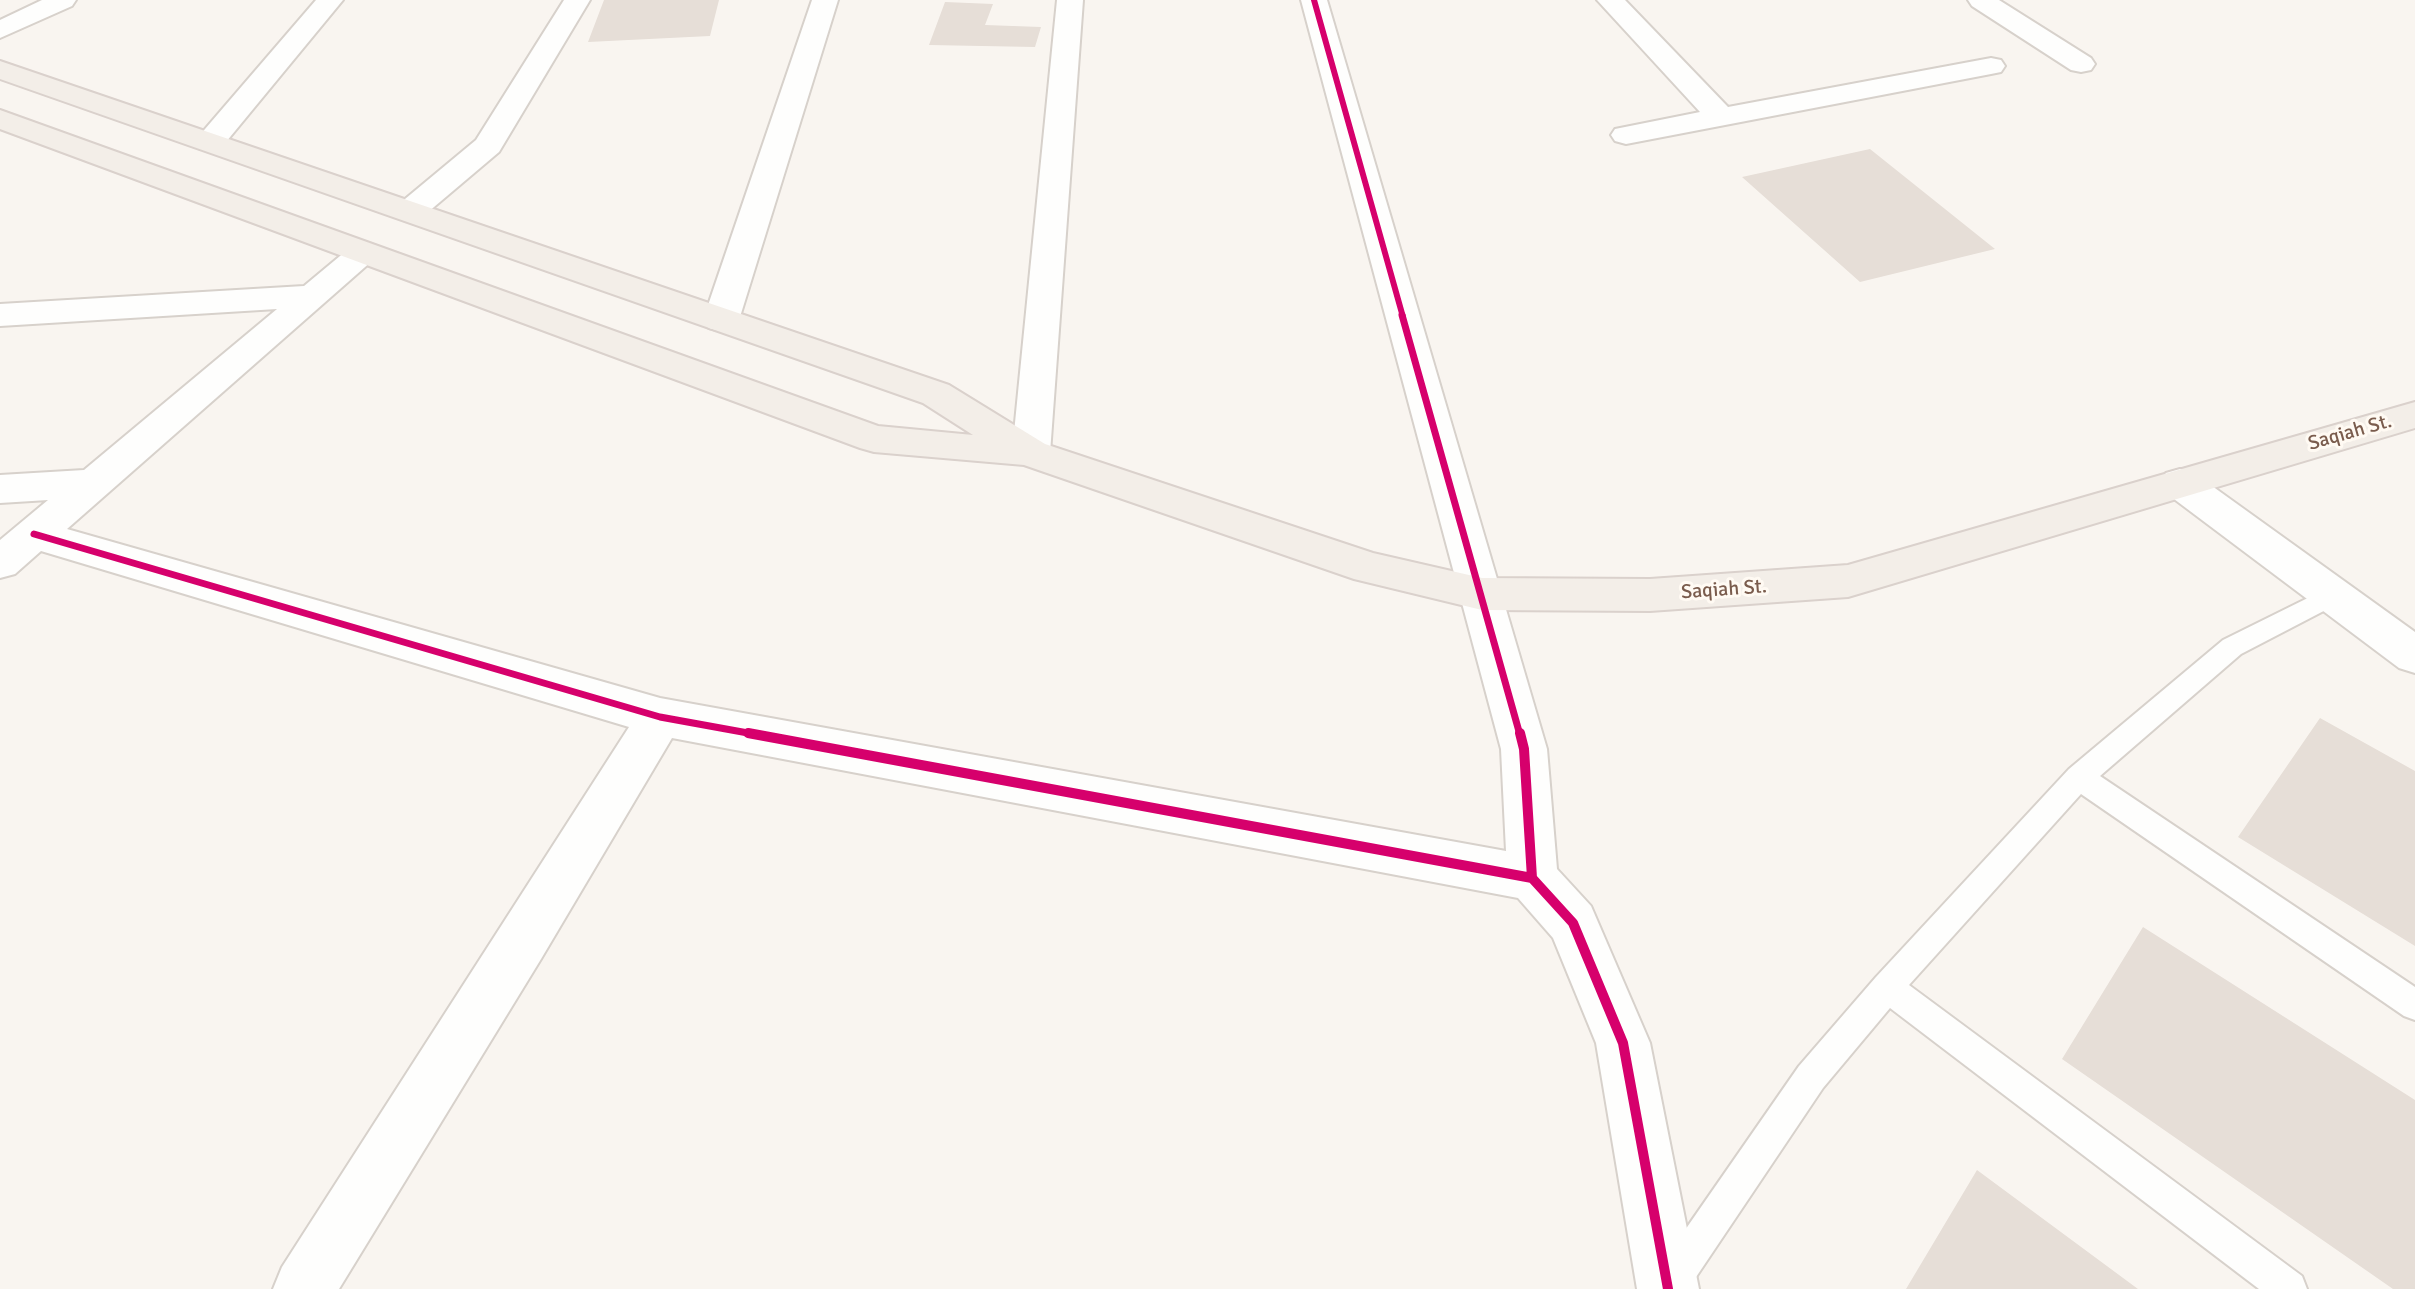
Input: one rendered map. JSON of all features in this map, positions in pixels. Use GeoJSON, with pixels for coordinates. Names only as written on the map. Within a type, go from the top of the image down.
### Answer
{"type":"FeatureCollection","features":[{"type":"Feature","properties":{"kind":"main road"},"geometry":{"type":"LineString","coordinates":[[0,69],[936,394],[1031,453]]}},
{"type":"Feature","properties":{"kind":"main road"},"geometry":{"type":"LineString","coordinates":[[0,119],[874,439],[1031,453]]}},
{"type":"Feature","properties":{"kind":"main road","name":"Saqiah St."},"geometry":{"type":"LineString","coordinates":[[1031,453],[1369,568],[1482,594],[1650,595],[1848,581],[2415,415]]}},
{"type":"Feature","properties":{"kind":"street"},"geometry":{"type":"LineString","coordinates":[[0,30],[63,0]]}},
{"type":"Feature","properties":{"kind":"street"},"geometry":{"type":"LineString","coordinates":[[210,142],[330,0]]}},
{"type":"Feature","properties":{"kind":"street"},"geometry":{"type":"LineString","coordinates":[[410,211],[488,146],[577,0]]}},
{"type":"Feature","properties":{"kind":"street"},"geometry":{"type":"LineString","coordinates":[[721,320],[825,0]]}},
{"type":"Feature","properties":{"kind":"street"},"geometry":{"type":"LineString","coordinates":[[1031,453],[1070,0]]}},
{"type":"Feature","properties":{"kind":"street"},"geometry":{"type":"LineString","coordinates":[[1314,0],[1524,749],[1532,878]]}},
{"type":"Feature","properties":{"kind":"street"},"geometry":{"type":"LineString","coordinates":[[1610,0],[1721,117]]}},
{"type":"Feature","properties":{"kind":"street"},"geometry":{"type":"LineString","coordinates":[[1981,0],[2081,64]]}},
{"type":"Feature","properties":{"kind":"street"},"geometry":{"type":"LineString","coordinates":[[1626,135],[1991,66]]}},
{"type":"Feature","properties":{"kind":"street"},"geometry":{"type":"LineString","coordinates":[[0,563],[364,253]]}},
{"type":"Feature","properties":{"kind":"street"},"geometry":{"type":"LineString","coordinates":[[0,315],[313,296]]}},
{"type":"Feature","properties":{"kind":"street"},"geometry":{"type":"LineString","coordinates":[[0,489],[93,483]]}},
{"type":"Feature","properties":{"kind":"street"},"geometry":{"type":"LineString","coordinates":[[2180,483],[2415,656]]}},
{"type":"Feature","properties":{"kind":"street"},"geometry":{"type":"LineString","coordinates":[[34,534],[660,717],[1532,878],[1573,923],[1623,1043],[1668,1287]]}},
{"type":"Feature","properties":{"kind":"street"},"geometry":{"type":"LineString","coordinates":[[304,1289],[523,942],[660,717]]}},
{"type":"Feature","properties":{"kind":"lane"},"geometry":{"type":"LineString","coordinates":[[1668,1287],[1811,1077],[1887,987],[2079,777],[2232,647],[2332,595]]}},
{"type":"Feature","properties":{"kind":"lane"},"geometry":{"type":"LineString","coordinates":[[2079,777],[2415,1005]]}},
{"type":"Feature","properties":{"kind":"lane"},"geometry":{"type":"LineString","coordinates":[[1887,987],[2289,1289]]}},
{"type":"Feature","properties":{"kind":"building"},"geometry":{"type":"Polygon","coordinates":[[[604,0],[719,0],[710,36],[588,42],[604,0]]]}},
{"type":"Feature","properties":{"kind":"building"},"geometry":{"type":"Polygon","coordinates":[[[945,2],[993,4],[985,25],[1041,27],[1035,47],[929,45],[945,2]]]}},
{"type":"Feature","properties":{"kind":"building"},"geometry":{"type":"Polygon","coordinates":[[[1870,149],[1995,249],[1860,282],[1742,177],[1870,149]]]}},
{"type":"Feature","properties":{"kind":"building"},"geometry":{"type":"Polygon","coordinates":[[[2320,718],[2415,771],[2415,946],[2238,837],[2320,718]]]}},
{"type":"Feature","properties":{"kind":"building"},"geometry":{"type":"Polygon","coordinates":[[[2143,927],[2415,1100],[2415,1289],[2393,1289],[2062,1059],[2143,927]]]}},
{"type":"Feature","properties":{"kind":"building"},"geometry":{"type":"Polygon","coordinates":[[[1977,1170],[2138,1289],[1906,1289],[1977,1170]]]}},
{"type":"Feature","properties":{"kind":"cycle path"},"geometry":{"type":"LineString","coordinates":[[1314,0],[1524,749],[1532,878],[1573,923],[1623,1043],[1668,1289]]}},
{"type":"Feature","properties":{"kind":"cycle path"},"geometry":{"type":"LineString","coordinates":[[34,534],[660,717],[1532,878]]}}]}
